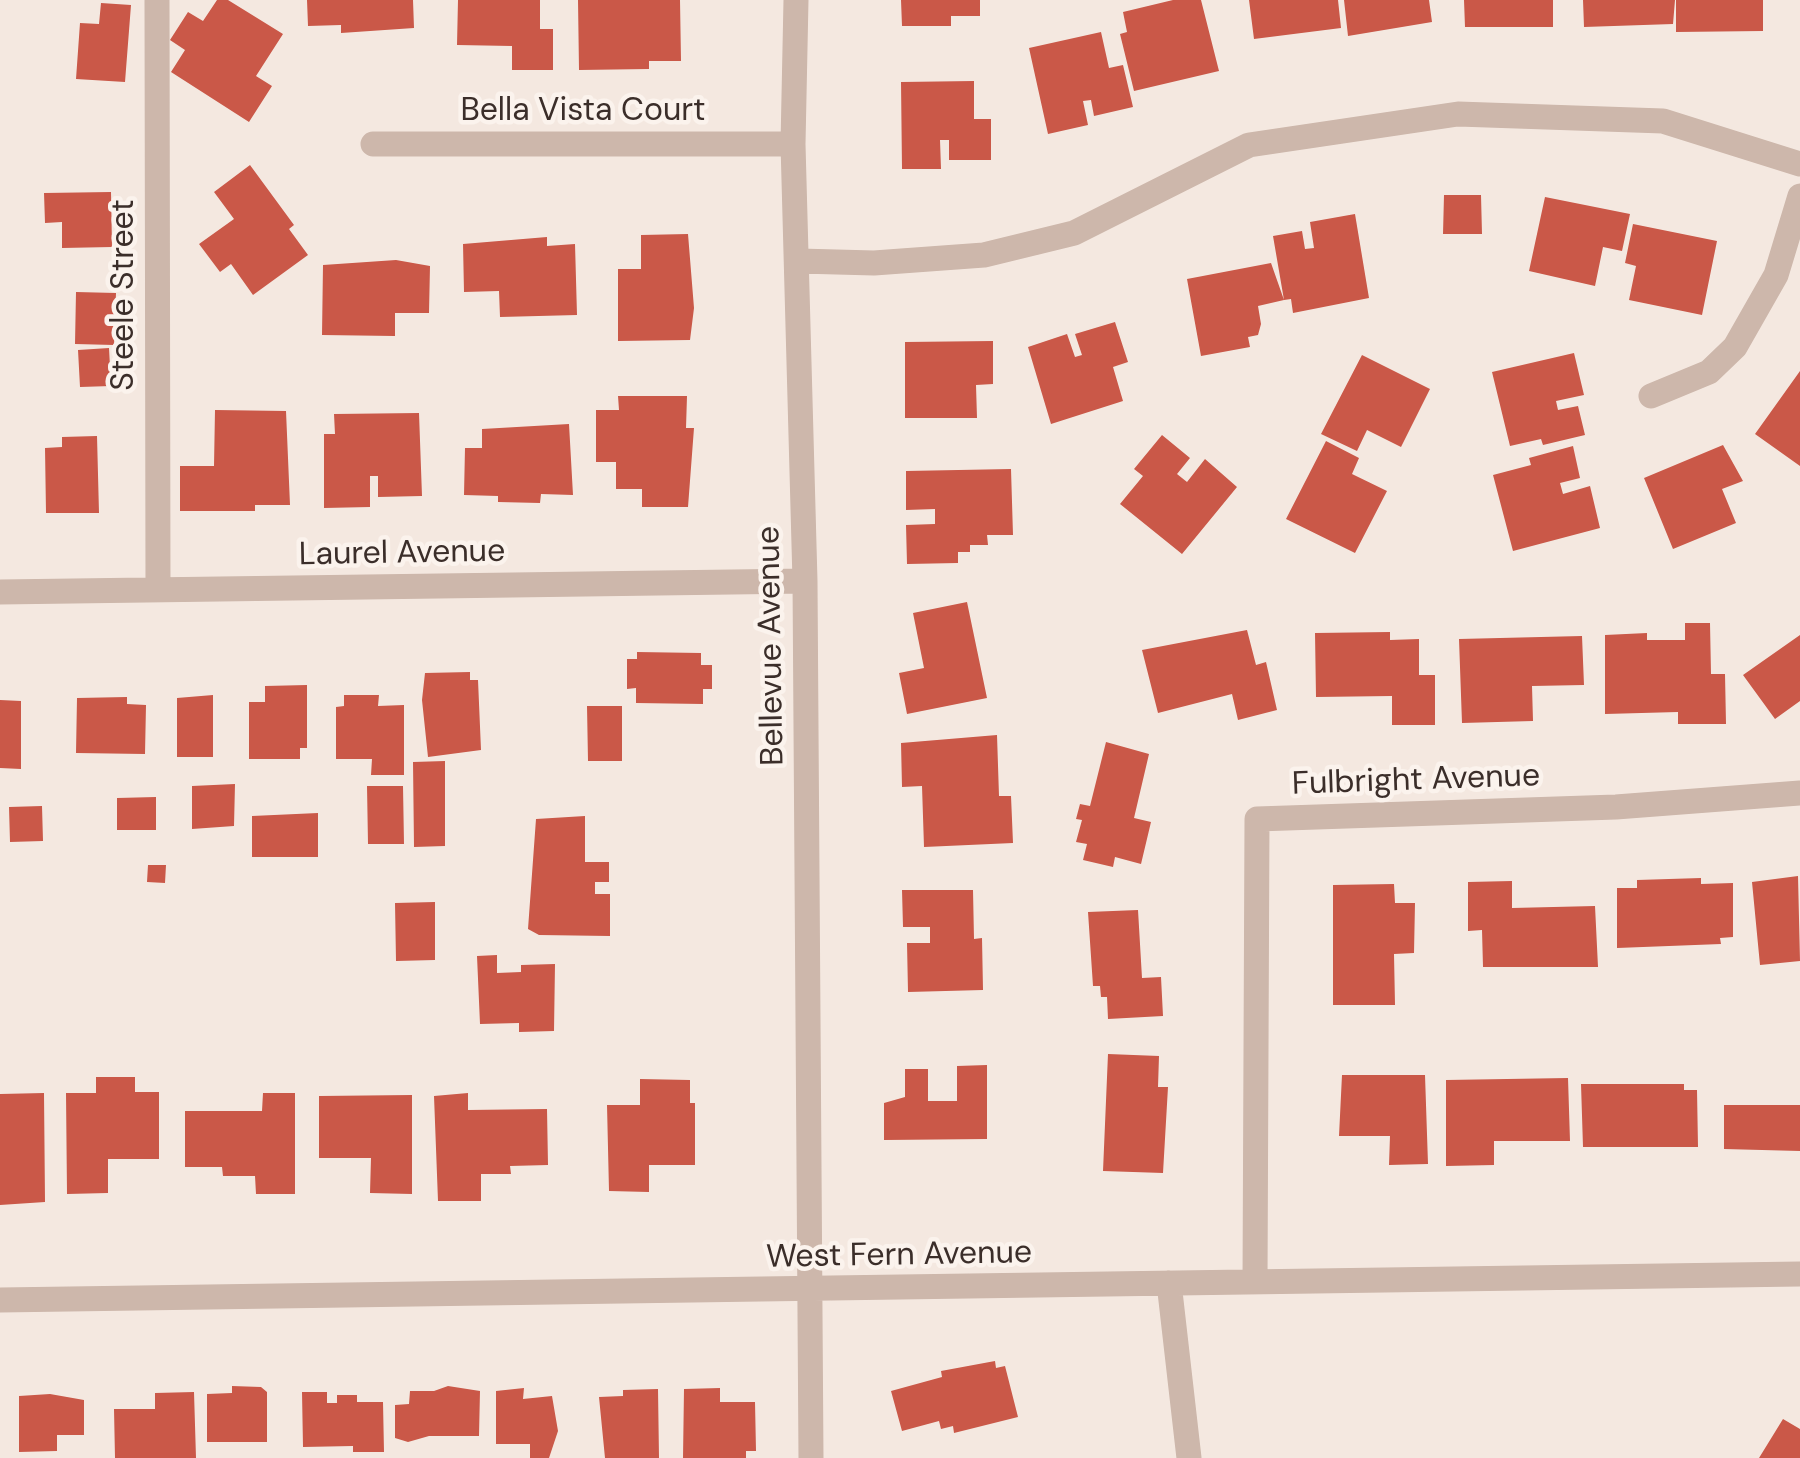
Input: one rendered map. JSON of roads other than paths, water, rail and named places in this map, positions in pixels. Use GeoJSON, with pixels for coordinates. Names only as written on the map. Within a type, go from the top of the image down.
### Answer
{"type":"FeatureCollection","features":[{"type":"Feature","properties":{"kind":"street","name":"Steele Street"},"geometry":{"type":"LineString","coordinates":[[156,0],[158,589]]}},
{"type":"Feature","properties":{"kind":"street","name":"Bellevue Avenue"},"geometry":{"type":"LineString","coordinates":[[796,0],[793,144],[805,581],[811,1458]]}},
{"type":"Feature","properties":{"kind":"street"},"geometry":{"type":"LineString","coordinates":[[799,262],[874,263],[984,256],[1074,232],[1249,145],[1458,114],[1664,121],[1800,164]]}},
{"type":"Feature","properties":{"kind":"street","name":"Bella Vista Court"},"geometry":{"type":"LineString","coordinates":[[373,144],[793,144]]}},
{"type":"Feature","properties":{"kind":"street"},"geometry":{"type":"LineString","coordinates":[[1651,396],[1710,372],[1734,347],[1776,275],[1800,196]]}},
{"type":"Feature","properties":{"kind":"street","name":"Laurel Avenue"},"geometry":{"type":"LineString","coordinates":[[0,592],[805,581]]}},
{"type":"Feature","properties":{"kind":"street","name":"Fulbright Avenue"},"geometry":{"type":"LineString","coordinates":[[1255,1282],[1257,819],[1616,808],[1800,793]]}},
{"type":"Feature","properties":{"kind":"street","name":"West Fern Avenue"},"geometry":{"type":"LineString","coordinates":[[0,1300],[1800,1274]]}},
{"type":"Feature","properties":{"kind":"street"},"geometry":{"type":"LineString","coordinates":[[1169,1283],[1189,1458]]}}]}
